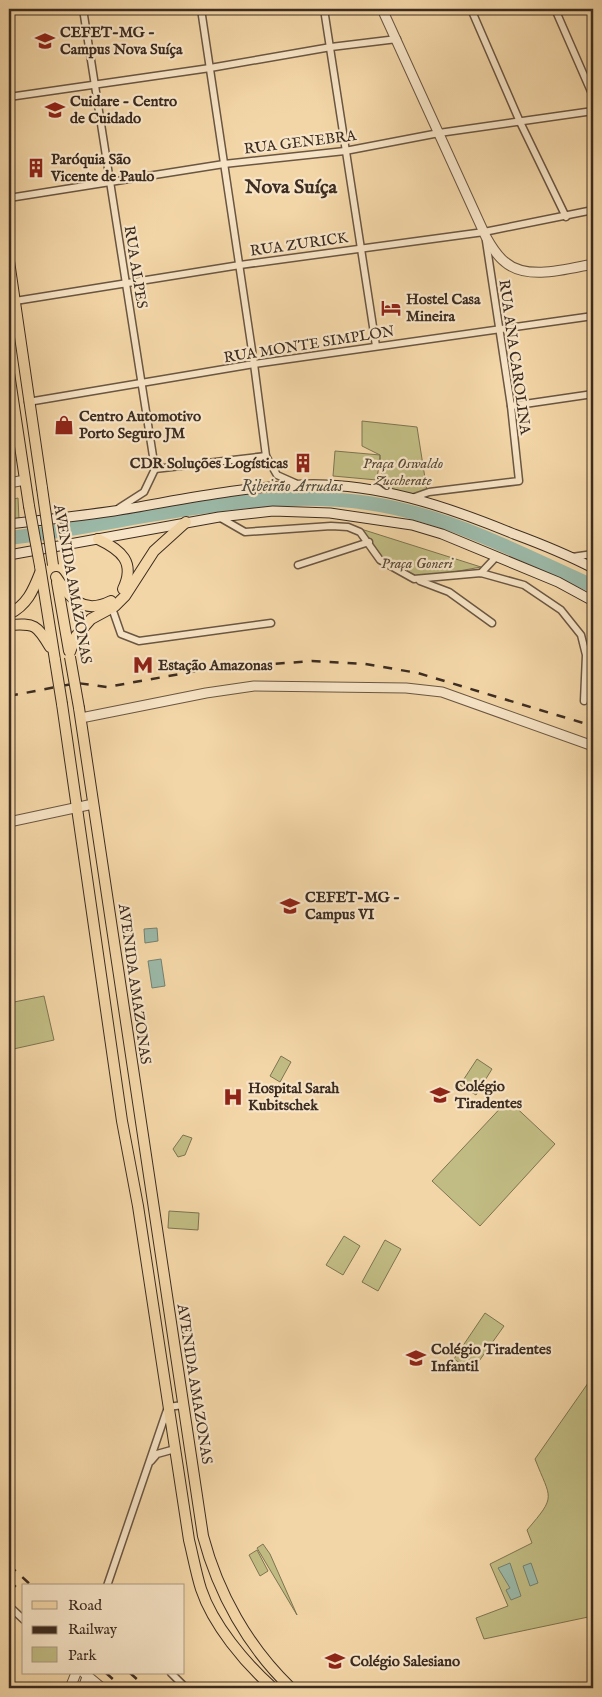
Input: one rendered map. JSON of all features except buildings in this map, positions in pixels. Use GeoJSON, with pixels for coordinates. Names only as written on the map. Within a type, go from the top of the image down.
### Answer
{"type":"FeatureCollection","features":[{"type":"Feature","properties":{"kind":"main road"},"geometry":{"type":"LineString","coordinates":[[382,9],[397,38],[485,235],[504,262],[522,271],[545,272],[593,264]]}},
{"type":"Feature","properties":{"kind":"main road","name":"AVENIDA AMAZONAS"},"geometry":{"type":"LineString","coordinates":[[9,261],[12,301],[54,565],[80,713],[204,1536],[211,1563],[221,1589],[240,1624],[268,1667],[291,1688]]}},
{"type":"Feature","properties":{"kind":"main road","name":"AVENIDA AMAZONAS"},"geometry":{"type":"LineString","coordinates":[[9,373],[11,405],[40,569],[78,807],[122,1121],[138,1206],[189,1540],[201,1590],[228,1637],[260,1676],[273,1688]]}},
{"type":"Feature","properties":{"kind":"main road"},"geometry":{"type":"LineString","coordinates":[[9,483],[25,480]]}},
{"type":"Feature","properties":{"kind":"main road"},"geometry":{"type":"LineString","coordinates":[[9,524],[115,510],[218,492],[303,485],[384,492],[412,498],[490,524],[593,568]]}},
{"type":"Feature","properties":{"kind":"main road"},"geometry":{"type":"LineString","coordinates":[[9,555],[219,517],[273,511],[303,512],[412,525],[442,534],[558,582],[593,601]]}},
{"type":"Feature","properties":{"kind":"main road"},"geometry":{"type":"LineString","coordinates":[[70,655],[76,636],[90,619],[112,608],[125,596],[154,551],[186,522]]}},
{"type":"Feature","properties":{"kind":"main road"},"geometry":{"type":"LineString","coordinates":[[56,577],[69,596],[78,603],[90,607],[102,606],[114,600],[128,579],[127,565],[123,554],[115,547],[98,539]]}},
{"type":"Feature","properties":{"kind":"main road"},"geometry":{"type":"LineString","coordinates":[[9,614],[27,600],[33,592],[40,569]]}},
{"type":"Feature","properties":{"kind":"main road"},"geometry":{"type":"LineString","coordinates":[[9,626],[34,625],[41,631],[54,656]]}},
{"type":"Feature","properties":{"kind":"main road"},"geometry":{"type":"LineString","coordinates":[[62,705],[72,718],[80,713],[254,686],[406,688],[442,692],[589,745]]}},
{"type":"Feature","properties":{"kind":"main road"},"geometry":{"type":"LineString","coordinates":[[9,822],[94,804]]}},
{"type":"Feature","properties":{"kind":"main road"},"geometry":{"type":"LineString","coordinates":[[70,1688],[76,1674]]}},
{"type":"Feature","properties":{"kind":"main road"},"geometry":{"type":"LineString","coordinates":[[82,1688],[86,1675],[102,1688]]}},
{"type":"Feature","properties":{"kind":"street","name":"RUA ALPES"},"geometry":{"type":"LineString","coordinates":[[84,9],[155,469]]}},
{"type":"Feature","properties":{"kind":"street"},"geometry":{"type":"LineString","coordinates":[[201,9],[240,265],[266,456],[277,475],[284,480],[303,485]]}},
{"type":"Feature","properties":{"kind":"street"},"geometry":{"type":"LineString","coordinates":[[324,9],[376,346]]}},
{"type":"Feature","properties":{"kind":"street"},"geometry":{"type":"LineString","coordinates":[[471,9],[520,122],[566,216]]}},
{"type":"Feature","properties":{"kind":"street"},"geometry":{"type":"LineString","coordinates":[[555,9],[593,96]]}},
{"type":"Feature","properties":{"kind":"street"},"geometry":{"type":"LineString","coordinates":[[9,97],[210,68],[331,46],[397,38]]}},
{"type":"Feature","properties":{"kind":"street","name":"RUA GENEBRA"},"geometry":{"type":"LineString","coordinates":[[9,198],[224,164],[345,151],[440,133],[593,111]]}},
{"type":"Feature","properties":{"kind":"street","name":"RUA ZURICK"},"geometry":{"type":"LineString","coordinates":[[12,301],[360,248],[485,235],[593,210]]}},
{"type":"Feature","properties":{"kind":"street","name":"RUA ANA CAROLINA"},"geometry":{"type":"LineString","coordinates":[[412,498],[429,492],[519,481],[511,406],[485,235]]}},
{"type":"Feature","properties":{"kind":"street","name":"RUA MONTE SIMPLON"},"geometry":{"type":"LineString","coordinates":[[28,402],[254,364],[593,316]]}},
{"type":"Feature","properties":{"kind":"street"},"geometry":{"type":"LineString","coordinates":[[511,406],[593,394]]}},
{"type":"Feature","properties":{"kind":"street"},"geometry":{"type":"LineString","coordinates":[[115,510],[144,492],[155,469],[266,456]]}},
{"type":"Feature","properties":{"kind":"street"},"geometry":{"type":"LineString","coordinates":[[219,517],[245,532],[331,526],[348,527],[360,532],[380,560],[414,579],[449,592],[492,623]]}},
{"type":"Feature","properties":{"kind":"street"},"geometry":{"type":"LineString","coordinates":[[298,565],[368,542]]}},
{"type":"Feature","properties":{"kind":"street"},"geometry":{"type":"LineString","coordinates":[[571,557],[593,554]]}},
{"type":"Feature","properties":{"kind":"street"},"geometry":{"type":"LineString","coordinates":[[481,572],[496,557]]}},
{"type":"Feature","properties":{"kind":"street"},"geometry":{"type":"LineString","coordinates":[[414,579],[481,572],[524,585],[561,610],[581,635],[586,655],[584,701]]}},
{"type":"Feature","properties":{"kind":"street"},"geometry":{"type":"LineString","coordinates":[[112,608],[121,634],[139,641],[271,623]]}},
{"type":"Feature","properties":{"kind":"street"},"geometry":{"type":"LineString","coordinates":[[108,1584],[168,1407],[183,1405]]}},
{"type":"Feature","properties":{"kind":"street"},"geometry":{"type":"LineString","coordinates":[[148,1464],[157,1454],[175,1449]]}},
{"type":"Feature","properties":{"kind":"street"},"geometry":{"type":"LineString","coordinates":[[9,1606],[22,1618]]}},
{"type":"Feature","properties":{"kind":"street"},"geometry":{"type":"LineString","coordinates":[[172,1674],[186,1688]]}},
{"type":"Feature","properties":{"kind":"green space","name":"Praça Oswaldo Zuccherate"},"geometry":{"type":"Polygon","coordinates":[[[362,421],[417,427],[427,491],[413,496],[383,487],[380,455],[362,446],[362,421]]]}},
{"type":"Feature","properties":{"kind":"green space","name":"Praça Oswaldo Zuccherate"},"geometry":{"type":"Polygon","coordinates":[[[335,451],[380,455],[377,480],[333,476],[335,451]]]}},
{"type":"Feature","properties":{"kind":"green space"},"geometry":{"type":"Polygon","coordinates":[[[18,498],[19,519],[9,520],[9,500],[18,498]]]}},
{"type":"Feature","properties":{"kind":"green space","name":"Praça Goneri"},"geometry":{"type":"Polygon","coordinates":[[[361,529],[481,567],[414,579],[380,560],[361,529]]]}},
{"type":"Feature","properties":{"kind":"green space"},"geometry":{"type":"Polygon","coordinates":[[[44,996],[54,1040],[9,1050],[9,1003],[44,996]]]}},
{"type":"Feature","properties":{"kind":"green space"},"geometry":{"type":"Polygon","coordinates":[[[281,1056],[291,1062],[280,1082],[270,1076],[281,1056]]]}},
{"type":"Feature","properties":{"kind":"green space"},"geometry":{"type":"Polygon","coordinates":[[[477,1059],[492,1069],[476,1095],[460,1085],[477,1059]]]}},
{"type":"Feature","properties":{"kind":"green space"},"geometry":{"type":"Polygon","coordinates":[[[508,1100],[555,1144],[480,1226],[432,1181],[508,1100]]]}},
{"type":"Feature","properties":{"kind":"green space"},"geometry":{"type":"Polygon","coordinates":[[[183,1135],[192,1138],[185,1155],[178,1157],[173,1149],[183,1135]]]}},
{"type":"Feature","properties":{"kind":"green space"},"geometry":{"type":"Polygon","coordinates":[[[169,1211],[199,1213],[198,1230],[168,1228],[169,1211]]]}},
{"type":"Feature","properties":{"kind":"green space"},"geometry":{"type":"Polygon","coordinates":[[[344,1236],[360,1246],[343,1275],[326,1265],[344,1236]]]}},
{"type":"Feature","properties":{"kind":"green space"},"geometry":{"type":"Polygon","coordinates":[[[385,1240],[401,1249],[378,1291],[362,1282],[385,1240]]]}},
{"type":"Feature","properties":{"kind":"green space"},"geometry":{"type":"Polygon","coordinates":[[[485,1313],[504,1326],[472,1371],[454,1359],[485,1313]]]}},
{"type":"Feature","properties":{"kind":"green space"},"geometry":{"type":"Polygon","coordinates":[[[593,1376],[593,1616],[484,1639],[476,1618],[508,1606],[490,1564],[532,1543],[527,1530],[543,1510],[548,1497],[545,1482],[535,1459],[593,1376]]]}},
{"type":"Feature","properties":{"kind":"green space"},"geometry":{"type":"Polygon","coordinates":[[[263,1544],[270,1554],[297,1615],[257,1548],[263,1544]]]}},
{"type":"Feature","properties":{"kind":"green space"},"geometry":{"type":"Polygon","coordinates":[[[257,1550],[268,1571],[260,1576],[249,1555],[257,1550]]]}},
{"type":"Feature","properties":{"kind":"shaded area"},"geometry":{"type":"Polygon","coordinates":[[[157,928],[158,941],[145,943],[144,929],[157,928]]]}},
{"type":"Feature","properties":{"kind":"shaded area"},"geometry":{"type":"Polygon","coordinates":[[[161,959],[165,986],[152,988],[148,961],[161,959]]]}},
{"type":"Feature","properties":{"kind":"shaded area"},"geometry":{"type":"Polygon","coordinates":[[[510,1563],[521,1596],[511,1600],[506,1590],[510,1588],[498,1568],[510,1563]]]}},
{"type":"Feature","properties":{"kind":"shaded area"},"geometry":{"type":"Polygon","coordinates":[[[531,1563],[538,1583],[530,1586],[523,1566],[531,1563]]]}},
{"type":"Feature","properties":{"kind":"waterway","name":"Ribeirão Arrudas"},"geometry":{"type":"LineString","coordinates":[[9,538],[208,506],[309,499],[358,502],[407,511],[455,526],[502,544],[593,586]]}},
{"type":"Feature","properties":{"kind":"railway"},"geometry":{"type":"LineString","coordinates":[[9,696],[77,683],[107,687],[208,669],[312,661],[365,664],[418,673],[593,726]]}},
{"type":"Feature","properties":{"kind":"railway"},"geometry":{"type":"LineString","coordinates":[[9,1565],[30,1584]]}},
{"type":"Feature","properties":{"kind":"railway"},"geometry":{"type":"LineString","coordinates":[[9,1581],[22,1592]]}},
{"type":"Feature","properties":{"kind":"railway"},"geometry":{"type":"LineString","coordinates":[[107,1674],[123,1688]]}},
{"type":"Feature","properties":{"kind":"railway"},"geometry":{"type":"LineString","coordinates":[[131,1674],[147,1688]]}},
{"type":"Feature","properties":{"kind":"place","name":"CEFET-MG - Campus Nova Suíça"},"geometry":{"type":"Point","coordinates":[45,41]}},
{"type":"Feature","properties":{"kind":"place","name":"Cuidare - Centro de Cuidado"},"geometry":{"type":"Point","coordinates":[55,110]}},
{"type":"Feature","properties":{"kind":"place","name":"Paróquia São Vicente de Paulo"},"geometry":{"type":"Point","coordinates":[36,168]}},
{"type":"Feature","properties":{"kind":"place","name":"Hostel Casa Mineira"},"geometry":{"type":"Point","coordinates":[391,308]}},
{"type":"Feature","properties":{"kind":"place","name":"Centro Automotivo Porto Seguro JM"},"geometry":{"type":"Point","coordinates":[64,425]}},
{"type":"Feature","properties":{"kind":"place","name":"CDR Soluções Logísticas"},"geometry":{"type":"Point","coordinates":[303,463]}},
{"type":"Feature","properties":{"kind":"place","name":"Estação Amazonas"},"geometry":{"type":"Point","coordinates":[143,665]}},
{"type":"Feature","properties":{"kind":"place","name":"CEFET-MG - Campus VI"},"geometry":{"type":"Point","coordinates":[290,906]}},
{"type":"Feature","properties":{"kind":"place","name":"Colégio Tiradentes"},"geometry":{"type":"Point","coordinates":[440,1095]}},
{"type":"Feature","properties":{"kind":"place","name":"Hospital Sarah Kubitschek"},"geometry":{"type":"Point","coordinates":[233,1097]}},
{"type":"Feature","properties":{"kind":"place","name":"Colégio Tiradentes Infantil"},"geometry":{"type":"Point","coordinates":[416,1358]}},
{"type":"Feature","properties":{"kind":"place","name":"Colégio Salesiano"},"geometry":{"type":"Point","coordinates":[335,1661]}},
{"type":"Feature","properties":{"kind":"district","name":"Nova Suíça"},"geometry":{"type":"Point","coordinates":[291,186]}}]}
